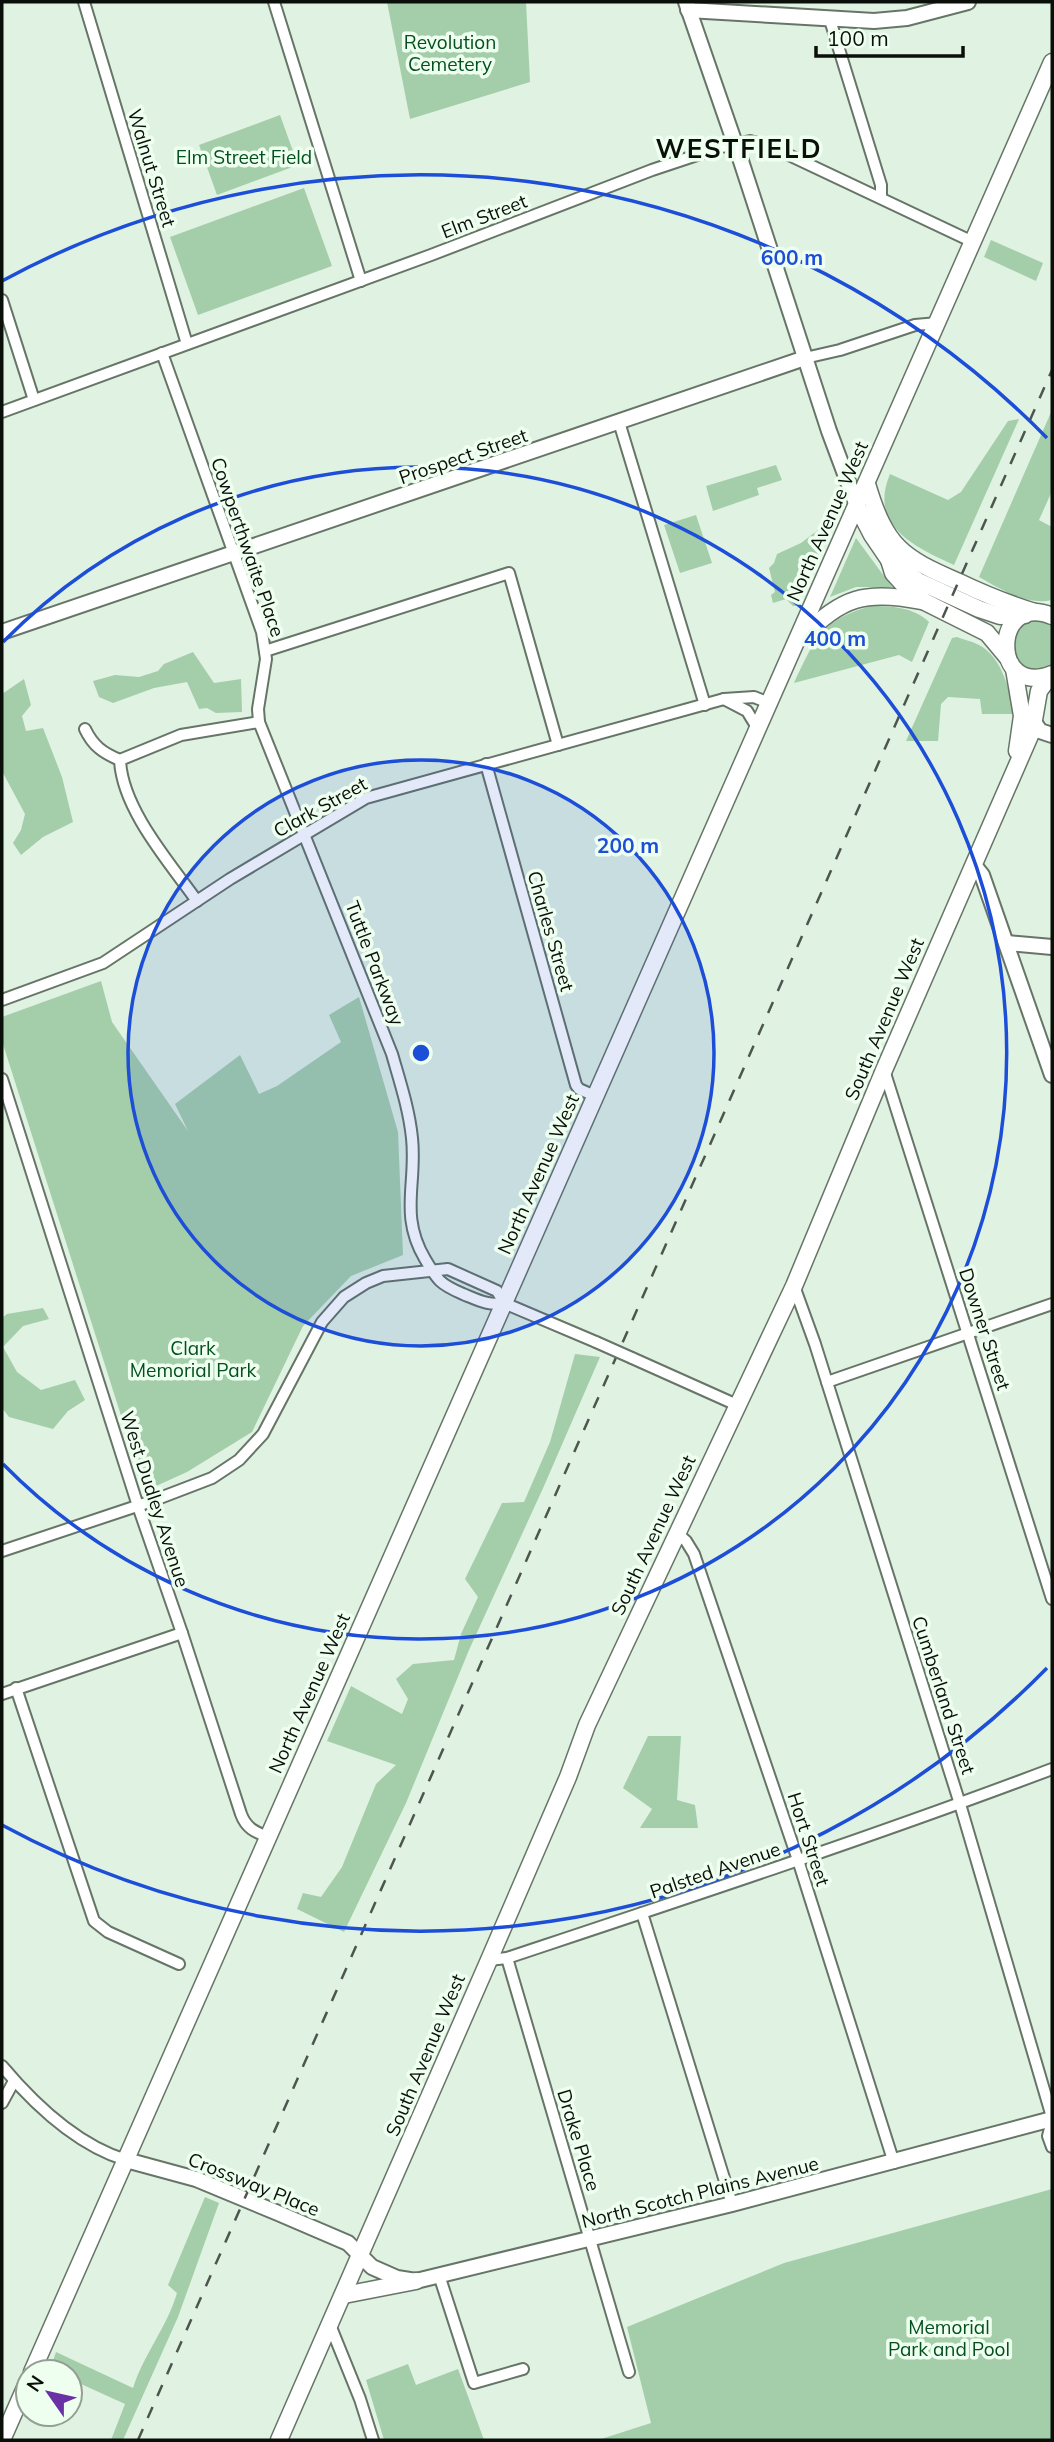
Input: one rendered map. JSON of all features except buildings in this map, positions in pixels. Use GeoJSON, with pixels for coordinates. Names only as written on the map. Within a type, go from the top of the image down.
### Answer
{"type":"FeatureCollection","features":[{"type":"Feature","properties":{"kind":"main road","name":"North Avenue West"},"geometry":{"type":"LineString","coordinates":[[38,2358],[1052,62]]}},
{"type":"Feature","properties":{"kind":"main road"},"geometry":{"type":"LineString","coordinates":[[867,484],[881,525],[911,559],[993,598],[1042,613]]}},
{"type":"Feature","properties":{"kind":"main road"},"geometry":{"type":"LineString","coordinates":[[857,506],[889,560],[893,573],[903,584],[925,602],[988,633],[1011,663],[1032,677],[1052,675]]}},
{"type":"Feature","properties":{"kind":"main road"},"geometry":{"type":"LineString","coordinates":[[889,560],[918,581],[979,609],[1000,616],[1042,613]]}},
{"type":"Feature","properties":{"kind":"main road"},"geometry":{"type":"LineString","coordinates":[[794,646],[827,613],[844,603],[886,596],[925,602]]}},
{"type":"Feature","properties":{"kind":"main road"},"geometry":{"type":"LineString","coordinates":[[1011,663],[1005,644],[1007,634],[1013,625],[1042,613]]}},
{"type":"Feature","properties":{"kind":"main road","name":"South Avenue West"},"geometry":{"type":"LineString","coordinates":[[1011,663],[1022,713],[1016,764]]}},
{"type":"Feature","properties":{"kind":"main road","name":"South Avenue West"},"geometry":{"type":"LineString","coordinates":[[279,2440],[568,1777],[587,1725],[794,1286],[1034,722],[1039,691],[1052,675]]}},
{"type":"Feature","properties":{"kind":"main road"},"geometry":{"type":"LineString","coordinates":[[344,2295],[416,2281]]}},
{"type":"Feature","properties":{"kind":"main road"},"geometry":{"type":"LineString","coordinates":[[2,2440],[14,2413]]}},
{"type":"Feature","properties":{"kind":"street","name":"Walnut Street"},"geometry":{"type":"LineString","coordinates":[[84,2],[187,344]]}},
{"type":"Feature","properties":{"kind":"street"},"geometry":{"type":"LineString","coordinates":[[274,2],[361,281]]}},
{"type":"Feature","properties":{"kind":"street"},"geometry":{"type":"LineString","coordinates":[[857,506],[687,6],[830,20],[874,21],[907,18],[968,2]]}},
{"type":"Feature","properties":{"kind":"street"},"geometry":{"type":"LineString","coordinates":[[830,20],[881,185],[881,197]]}},
{"type":"Feature","properties":{"kind":"street","name":"Elm Street"},"geometry":{"type":"LineString","coordinates":[[2,412],[361,281],[652,170],[735,143],[750,141],[774,148],[973,242]]}},
{"type":"Feature","properties":{"kind":"street"},"geometry":{"type":"LineString","coordinates":[[2,300],[34,400]]}},
{"type":"Feature","properties":{"kind":"street","name":"Prospect Street"},"geometry":{"type":"LineString","coordinates":[[2,632],[805,358],[915,325],[938,323]]}},
{"type":"Feature","properties":{"kind":"street","name":"Cowperthwaite Place"},"geometry":{"type":"LineString","coordinates":[[162,353],[262,632],[265,651],[259,722],[305,833]]}},
{"type":"Feature","properties":{"kind":"street"},"geometry":{"type":"LineString","coordinates":[[619,422],[705,705]]}},
{"type":"Feature","properties":{"kind":"street"},"geometry":{"type":"LineString","coordinates":[[265,651],[509,573],[558,746]]}},
{"type":"Feature","properties":{"kind":"street","name":"Clark Street"},"geometry":{"type":"LineString","coordinates":[[2,1000],[103,962],[366,797],[724,699],[754,697],[769,704]]}},
{"type":"Feature","properties":{"kind":"street"},"geometry":{"type":"LineString","coordinates":[[724,699],[747,711],[758,729]]}},
{"type":"Feature","properties":{"kind":"street"},"geometry":{"type":"LineString","coordinates":[[120,761],[181,735],[259,722]]}},
{"type":"Feature","properties":{"kind":"street"},"geometry":{"type":"LineString","coordinates":[[1034,722],[1041,730],[1052,735]]}},
{"type":"Feature","properties":{"kind":"street"},"geometry":{"type":"LineString","coordinates":[[85,729],[91,741],[101,751],[120,761]]}},
{"type":"Feature","properties":{"kind":"street"},"geometry":{"type":"LineString","coordinates":[[120,761],[121,775],[142,822],[197,901]]}},
{"type":"Feature","properties":{"kind":"street","name":"Charles Street"},"geometry":{"type":"LineString","coordinates":[[486,764],[576,1085],[579,1090],[595,1096]]}},
{"type":"Feature","properties":{"kind":"street","name":"Tuttle Parkway"},"geometry":{"type":"LineString","coordinates":[[305,833],[392,1054],[407,1108],[412,1139],[414,1170],[410,1203],[411,1227],[431,1270],[442,1284],[490,1306],[504,1303],[737,1405]]}},
{"type":"Feature","properties":{"kind":"street"},"geometry":{"type":"LineString","coordinates":[[974,865],[982,875],[1052,1075]]}},
{"type":"Feature","properties":{"kind":"street"},"geometry":{"type":"LineString","coordinates":[[1007,943],[1052,947]]}},
{"type":"Feature","properties":{"kind":"street","name":"Downer Street"},"geometry":{"type":"LineString","coordinates":[[884,1070],[1052,1599]]}},
{"type":"Feature","properties":{"kind":"street","name":"West Dudley Avenue"},"geometry":{"type":"LineString","coordinates":[[2,1079],[138,1506],[244,1823],[253,1831],[268,1837]]}},
{"type":"Feature","properties":{"kind":"street","name":"Tuttle Parkway"},"geometry":{"type":"LineString","coordinates":[[2,1551],[138,1506],[212,1478],[239,1460],[263,1434],[323,1322],[344,1297],[366,1283],[383,1276],[448,1269],[497,1291],[504,1303]]}},
{"type":"Feature","properties":{"kind":"street","name":"Cumberland Street"},"geometry":{"type":"LineString","coordinates":[[794,1286],[827,1382],[960,1804],[1052,2119],[1048,2136],[1052,2147]]}},
{"type":"Feature","properties":{"kind":"street"},"geometry":{"type":"LineString","coordinates":[[827,1382],[1052,1304]]}},
{"type":"Feature","properties":{"kind":"street","name":"Hort Street"},"geometry":{"type":"LineString","coordinates":[[678,1534],[687,1541],[694,1554],[798,1860],[894,2163]]}},
{"type":"Feature","properties":{"kind":"street"},"geometry":{"type":"LineString","coordinates":[[2,1694],[182,1633]]}},
{"type":"Feature","properties":{"kind":"street"},"geometry":{"type":"LineString","coordinates":[[16,1688],[94,1921],[108,1932],[179,1964]]}},
{"type":"Feature","properties":{"kind":"street","name":"Palsted Avenue"},"geometry":{"type":"LineString","coordinates":[[489,1960],[507,1958],[642,1913],[960,1804],[1052,1769]]}},
{"type":"Feature","properties":{"kind":"street"},"geometry":{"type":"LineString","coordinates":[[642,1913],[732,2204]]}},
{"type":"Feature","properties":{"kind":"street","name":"Drake Place"},"geometry":{"type":"LineString","coordinates":[[507,1958],[629,2372]]}},
{"type":"Feature","properties":{"kind":"street"},"geometry":{"type":"LineString","coordinates":[[2,2066],[48,2113],[110,2155],[126,2160]]}},
{"type":"Feature","properties":{"kind":"street"},"geometry":{"type":"LineString","coordinates":[[2,2103],[14,2081]]}},
{"type":"Feature","properties":{"kind":"street","name":"North Scotch Plains Avenue"},"geometry":{"type":"LineString","coordinates":[[416,2281],[894,2163],[1052,2119]]}},
{"type":"Feature","properties":{"kind":"street","name":"Crossway Place"},"geometry":{"type":"LineString","coordinates":[[126,2160],[197,2179],[348,2243],[361,2256]]}},
{"type":"Feature","properties":{"kind":"street"},"geometry":{"type":"LineString","coordinates":[[361,2256],[372,2267],[416,2281]]}},
{"type":"Feature","properties":{"kind":"street"},"geometry":{"type":"LineString","coordinates":[[439,2275],[474,2383],[523,2369]]}},
{"type":"Feature","properties":{"kind":"street"},"geometry":{"type":"LineString","coordinates":[[330,2325],[360,2399],[373,2440]]}},
{"type":"Feature","properties":{"kind":"green space","name":"Revolution Cemetery"},"geometry":{"type":"Polygon","coordinates":[[[387,2],[526,2],[530,82],[410,119],[387,2]]]}},
{"type":"Feature","properties":{"kind":"green space","name":"Elm Street Field"},"geometry":{"type":"Polygon","coordinates":[[[280,115],[298,165],[217,195],[199,145],[280,115]]]}},
{"type":"Feature","properties":{"kind":"green space"},"geometry":{"type":"Polygon","coordinates":[[[304,188],[332,266],[198,315],[170,237],[304,188]]]}},
{"type":"Feature","properties":{"kind":"green space"},"geometry":{"type":"Polygon","coordinates":[[[991,240],[1043,263],[1036,281],[984,257],[991,240]]]}},
{"type":"Feature","properties":{"kind":"green space"},"geometry":{"type":"Polygon","coordinates":[[[1052,410],[1052,491],[1039,520],[1052,527],[1052,600],[1033,601],[1005,591],[979,577],[1052,410]]]}},
{"type":"Feature","properties":{"kind":"green space"},"geometry":{"type":"Polygon","coordinates":[[[1019,419],[954,565],[924,550],[899,532],[890,521],[885,508],[885,492],[890,474],[948,500],[961,492],[1008,421],[1019,419]]]}},
{"type":"Feature","properties":{"kind":"green space"},"geometry":{"type":"Polygon","coordinates":[[[776,465],[782,480],[757,488],[759,495],[713,511],[706,486],[776,465]]]}},
{"type":"Feature","properties":{"kind":"green space"},"geometry":{"type":"Polygon","coordinates":[[[696,515],[712,563],[680,573],[664,525],[696,515]]]}},
{"type":"Feature","properties":{"kind":"green space"},"geometry":{"type":"Polygon","coordinates":[[[826,524],[831,528],[796,606],[786,599],[773,603],[771,595],[775,592],[769,568],[777,554],[801,543],[826,524]]]}},
{"type":"Feature","properties":{"kind":"green space"},"geometry":{"type":"Polygon","coordinates":[[[856,538],[892,587],[856,587],[830,597],[856,538]]]}},
{"type":"Feature","properties":{"kind":"green space"},"geometry":{"type":"Polygon","coordinates":[[[871,606],[909,610],[929,622],[912,662],[899,655],[794,683],[814,643],[830,625],[871,606]]]}},
{"type":"Feature","properties":{"kind":"green space"},"geometry":{"type":"Polygon","coordinates":[[[1035,619],[1052,624],[1052,665],[1040,669],[1029,668],[1020,662],[1013,644],[1015,634],[1023,625],[1035,619]]]}},
{"type":"Feature","properties":{"kind":"green space"},"geometry":{"type":"Polygon","coordinates":[[[957,637],[979,645],[993,657],[1004,675],[1013,714],[982,714],[980,699],[948,697],[941,704],[938,741],[906,741],[952,638],[957,637]]]}},
{"type":"Feature","properties":{"kind":"green space"},"geometry":{"type":"Polygon","coordinates":[[[193,652],[214,683],[241,679],[242,712],[216,713],[207,708],[199,709],[187,682],[154,688],[113,703],[99,697],[93,681],[115,675],[139,677],[158,671],[164,664],[193,652]]]}},
{"type":"Feature","properties":{"kind":"green space"},"geometry":{"type":"Polygon","coordinates":[[[24,679],[31,705],[22,716],[26,731],[43,728],[62,777],[73,822],[43,837],[21,855],[13,843],[21,830],[25,814],[2,771],[2,694],[24,679]]]}},
{"type":"Feature","properties":{"kind":"green space","name":"Clark Memorial Park"},"geometry":{"type":"Polygon","coordinates":[[[101,981],[112,1022],[188,1131],[175,1104],[240,1055],[259,1094],[277,1086],[341,1042],[329,1015],[359,997],[398,1132],[403,1255],[351,1276],[303,1326],[252,1432],[187,1472],[145,1491],[2,1041],[2,1017],[101,981]]]}},
{"type":"Feature","properties":{"kind":"green space"},"geometry":{"type":"Polygon","coordinates":[[[43,1308],[49,1319],[23,1326],[3,1347],[17,1372],[41,1390],[75,1380],[85,1400],[68,1411],[53,1429],[9,1417],[2,1408],[2,1318],[7,1314],[43,1308]]]}},
{"type":"Feature","properties":{"kind":"green space"},"geometry":{"type":"Polygon","coordinates":[[[575,1354],[600,1357],[469,1650],[406,1803],[344,1932],[297,1909],[303,1893],[321,1897],[342,1867],[376,1784],[396,1765],[327,1741],[351,1686],[402,1714],[408,1699],[396,1679],[413,1664],[454,1660],[461,1634],[478,1597],[465,1579],[502,1503],[524,1502],[550,1442],[575,1354]]]}},
{"type":"Feature","properties":{"kind":"green space"},"geometry":{"type":"Polygon","coordinates":[[[648,1736],[681,1736],[677,1800],[695,1805],[698,1828],[640,1828],[652,1809],[623,1788],[648,1736]]]}},
{"type":"Feature","properties":{"kind":"green space","name":"Memorial Park and Pool"},"geometry":{"type":"Polygon","coordinates":[[[1052,2189],[1052,2440],[598,2440],[651,2423],[627,2327],[784,2263],[1052,2189]]]}},
{"type":"Feature","properties":{"kind":"green space"},"geometry":{"type":"Polygon","coordinates":[[[205,2197],[219,2203],[178,2317],[123,2440],[111,2440],[125,2404],[84,2385],[84,2365],[133,2388],[173,2305],[177,2293],[168,2285],[205,2197]]]}},
{"type":"Feature","properties":{"kind":"green space"},"geometry":{"type":"Polygon","coordinates":[[[56,2352],[69,2358],[54,2358],[56,2352]]]}},
{"type":"Feature","properties":{"kind":"green space"},"geometry":{"type":"Polygon","coordinates":[[[408,2364],[416,2385],[458,2369],[484,2440],[384,2440],[366,2380],[408,2364]]]}},
{"type":"Feature","properties":{"kind":"railway"},"geometry":{"type":"LineString","coordinates":[[138,2440],[1052,370]]}},
{"type":"Feature","properties":{"kind":"district","name":"WESTFIELD"},"geometry":{"type":"Point","coordinates":[739,149]}}]}
